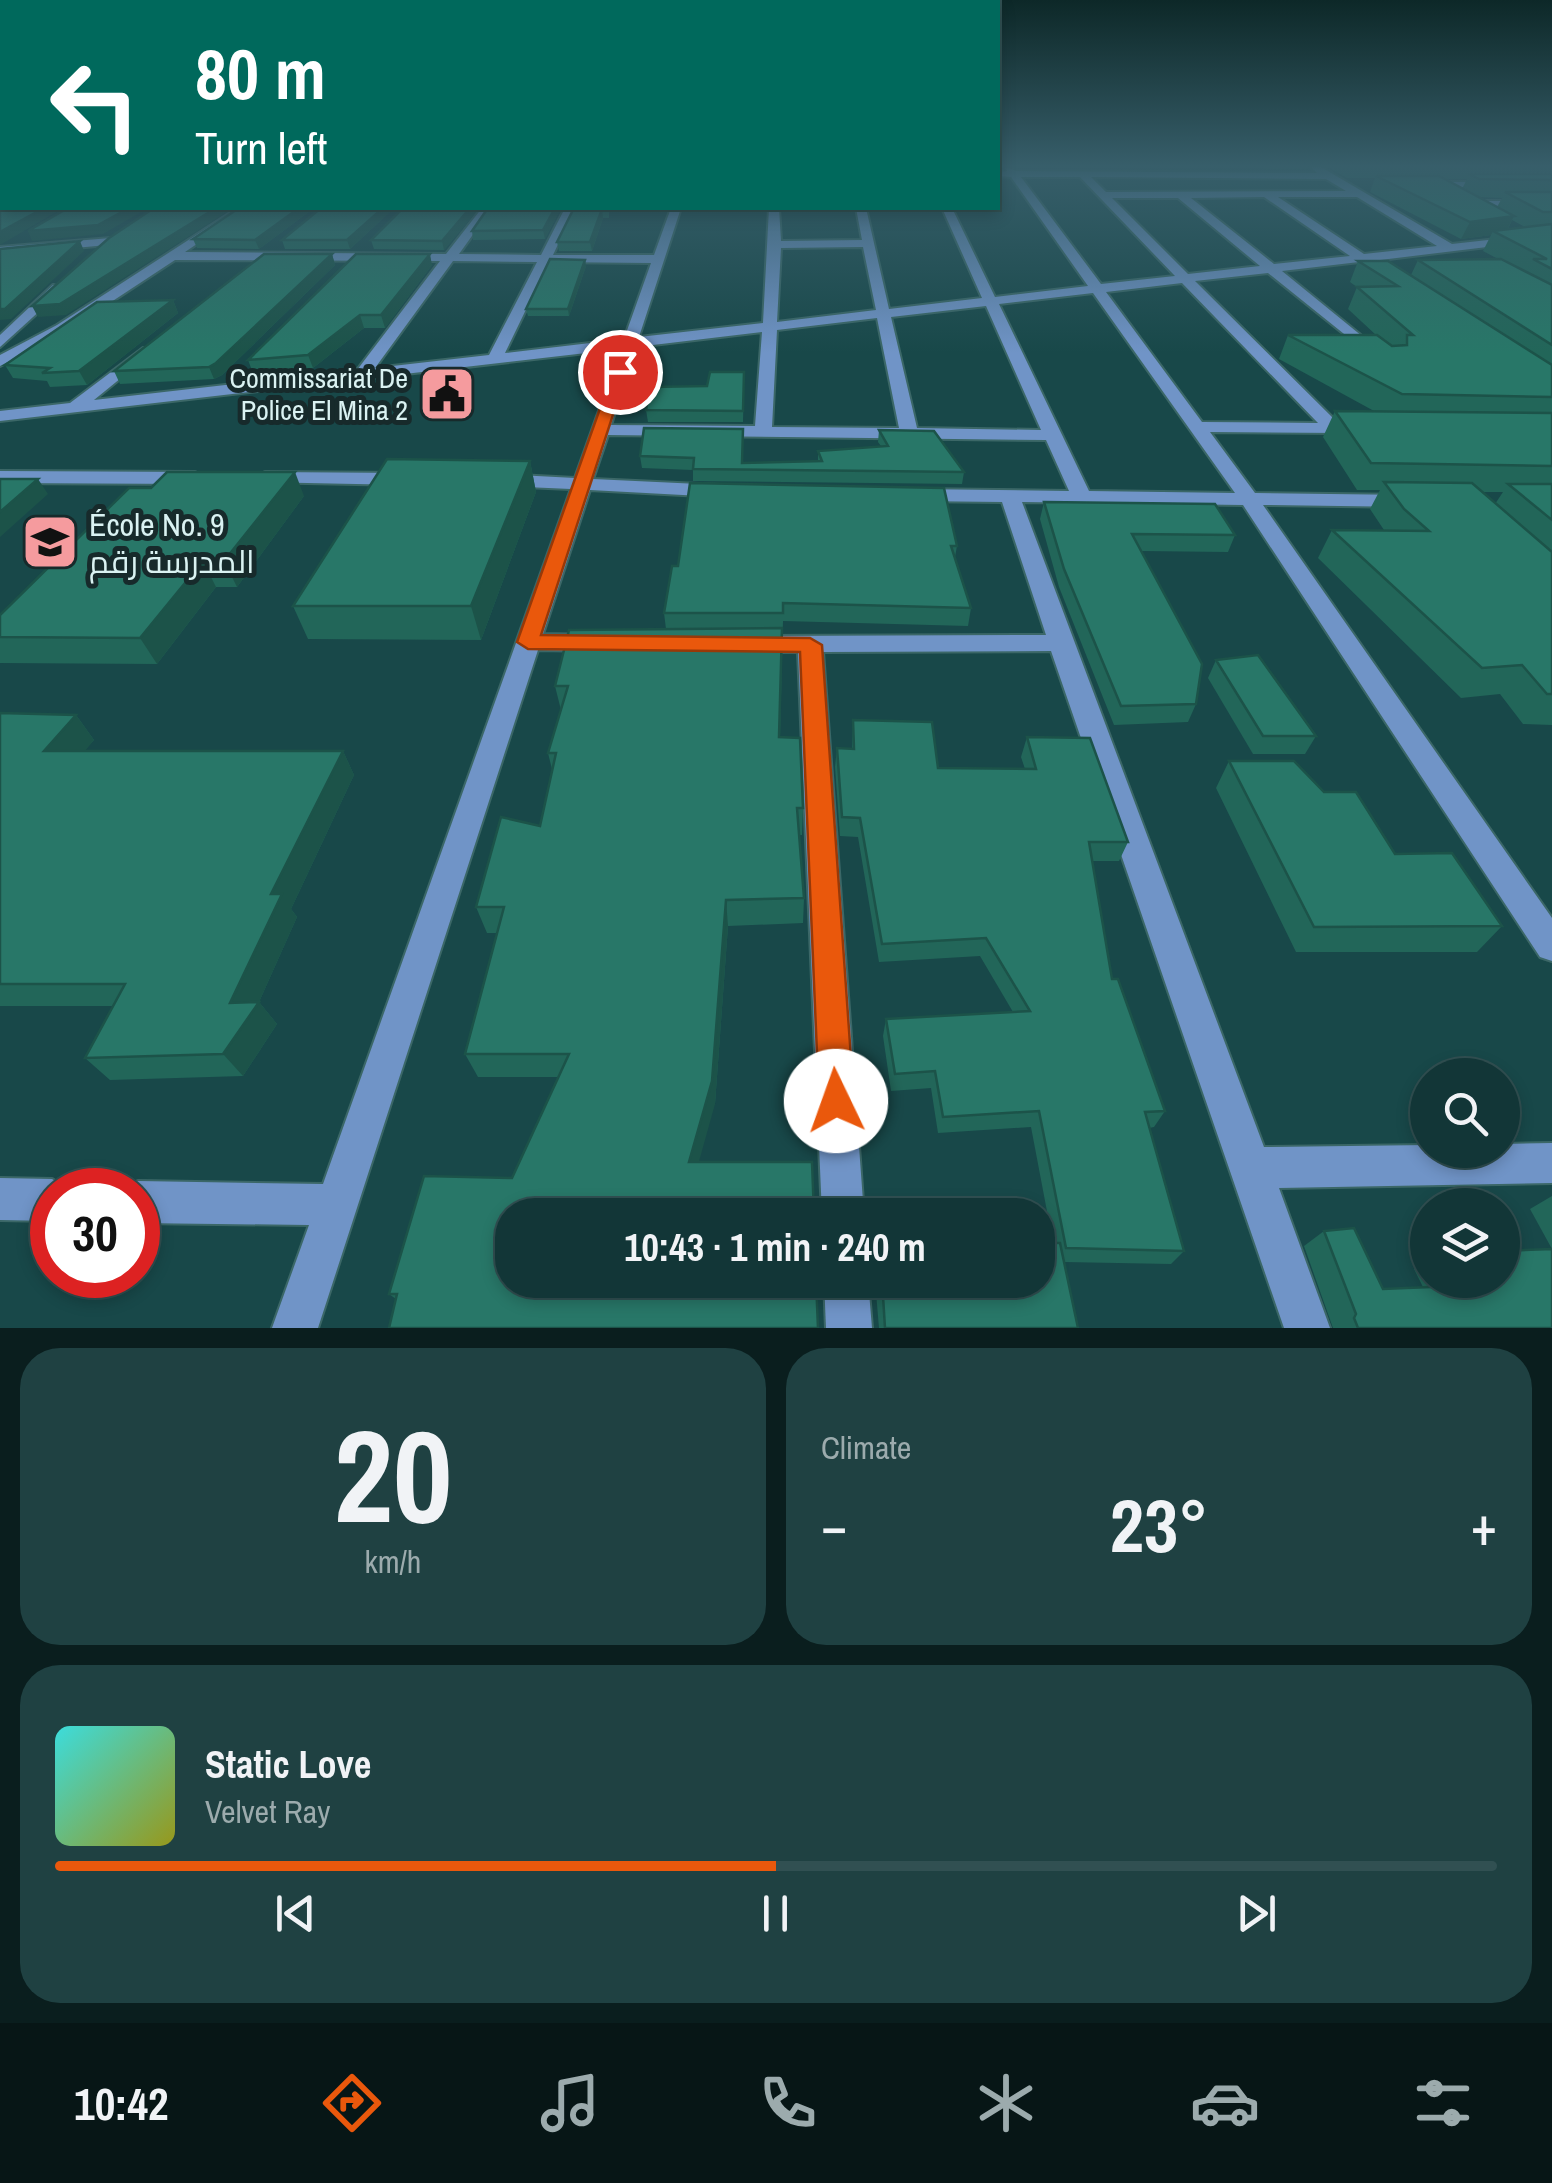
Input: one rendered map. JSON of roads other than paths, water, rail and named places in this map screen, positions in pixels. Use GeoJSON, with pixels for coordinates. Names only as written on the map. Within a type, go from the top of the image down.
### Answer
{"type":"FeatureCollection","features":[{"type":"Feature","properties":{"kind":"street"},"geometry":{"type":"LineString","coordinates":[[0,361],[118,292],[214,229]]}},
{"type":"Feature","properties":{"kind":"street"},"geometry":{"type":"LineString","coordinates":[[362,374],[471,229]]}},
{"type":"Feature","properties":{"kind":"street"},"geometry":{"type":"LineString","coordinates":[[496,358],[560,229]]}},
{"type":"Feature","properties":{"kind":"street"},"geometry":{"type":"LineString","coordinates":[[295,1328],[579,482],[669,229]]}},
{"type":"Feature","properties":{"kind":"street"},"geometry":{"type":"LineString","coordinates":[[763,432],[775,229]]}},
{"type":"Feature","properties":{"kind":"street"},"geometry":{"type":"LineString","coordinates":[[866,229],[909,434]]}},
{"type":"Feature","properties":{"kind":"street"},"geometry":{"type":"LineString","coordinates":[[957,229],[1082,498]]}},
{"type":"Feature","properties":{"kind":"street"},"geometry":{"type":"LineString","coordinates":[[1050,229],[1249,500],[1552,946]]}},
{"type":"Feature","properties":{"kind":"street"},"geometry":{"type":"LineString","coordinates":[[1137,229],[1333,428]]}},
{"type":"Feature","properties":{"kind":"street"},"geometry":{"type":"LineString","coordinates":[[1222,229],[1387,363]]}},
{"type":"Feature","properties":{"kind":"street"},"geometry":{"type":"LineString","coordinates":[[1317,229],[1376,268]]}},
{"type":"Feature","properties":{"kind":"street"},"geometry":{"type":"LineString","coordinates":[[1420,229],[1477,264]]}},
{"type":"Feature","properties":{"kind":"street"},"geometry":{"type":"LineString","coordinates":[[1516,230],[1552,250]]}},
{"type":"Feature","properties":{"kind":"street"},"geometry":{"type":"LineString","coordinates":[[92,255],[122,231]]}},
{"type":"Feature","properties":{"kind":"street"},"geometry":{"type":"LineString","coordinates":[[0,250],[30,233]]}},
{"type":"Feature","properties":{"kind":"street"},"geometry":{"type":"LineString","coordinates":[[0,416],[1552,236]]}},
{"type":"Feature","properties":{"kind":"street"},"geometry":{"type":"LineString","coordinates":[[0,250],[106,242]]}},
{"type":"Feature","properties":{"kind":"street"},"geometry":{"type":"LineString","coordinates":[[775,245],[870,243]]}},
{"type":"Feature","properties":{"kind":"street"},"geometry":{"type":"LineString","coordinates":[[248,269],[278,244]]}},
{"type":"Feature","properties":{"kind":"street"},"geometry":{"type":"LineString","coordinates":[[341,270],[366,245]]}},
{"type":"Feature","properties":{"kind":"street"},"geometry":{"type":"LineString","coordinates":[[174,256],[658,259]]}},
{"type":"Feature","properties":{"kind":"street"},"geometry":{"type":"LineString","coordinates":[[0,343],[52,294],[68,285]]}},
{"type":"Feature","properties":{"kind":"street"},"geometry":{"type":"LineString","coordinates":[[85,293],[118,292]]}},
{"type":"Feature","properties":{"kind":"street"},"geometry":{"type":"LineString","coordinates":[[76,406],[154,344]]}},
{"type":"Feature","properties":{"kind":"street"},"geometry":{"type":"LineString","coordinates":[[222,390],[235,376]]}},
{"type":"Feature","properties":{"kind":"street"},"geometry":{"type":"LineString","coordinates":[[1196,427],[1353,428]]}},
{"type":"Feature","properties":{"kind":"street"},"geometry":{"type":"LineString","coordinates":[[600,430],[1054,435]]}},
{"type":"Feature","properties":{"kind":"street"},"geometry":{"type":"LineString","coordinates":[[0,477],[435,479]]}},
{"type":"Feature","properties":{"kind":"street"},"geometry":{"type":"LineString","coordinates":[[472,479],[746,492]]}},
{"type":"Feature","properties":{"kind":"street"},"geometry":{"type":"LineString","coordinates":[[897,495],[1424,501]]}},
{"type":"Feature","properties":{"kind":"street"},"geometry":{"type":"LineString","coordinates":[[1010,497],[1059,644],[1253,1168],[1307,1328]]}},
{"type":"Feature","properties":{"kind":"street"},"geometry":{"type":"LineString","coordinates":[[528,642],[622,643]]}},
{"type":"Feature","properties":{"kind":"street"},"geometry":{"type":"LineString","coordinates":[[716,644],[1059,644]]}},
{"type":"Feature","properties":{"kind":"street"},"geometry":{"type":"LineString","coordinates":[[810,645],[841,1198]]}},
{"type":"Feature","properties":{"kind":"street"},"geometry":{"type":"LineString","coordinates":[[1253,1168],[1552,1163]]}},
{"type":"Feature","properties":{"kind":"street"},"geometry":{"type":"LineString","coordinates":[[0,1199],[30,1200]]}},
{"type":"Feature","properties":{"kind":"street"},"geometry":{"type":"LineString","coordinates":[[160,1202],[337,1206]]}},
{"type":"Feature","properties":{"kind":"street"},"geometry":{"type":"LineString","coordinates":[[847,1298],[849,1328]]}},
{"type":"Feature","properties":{"kind":"place","name":"Commissariat De Police El Mina 2"},"geometry":{"type":"Point","coordinates":[447,394]}},
{"type":"Feature","properties":{"kind":"place","name":"École No. 9 المدرسة رقم"},"geometry":{"type":"Point","coordinates":[50,542]}}]}
